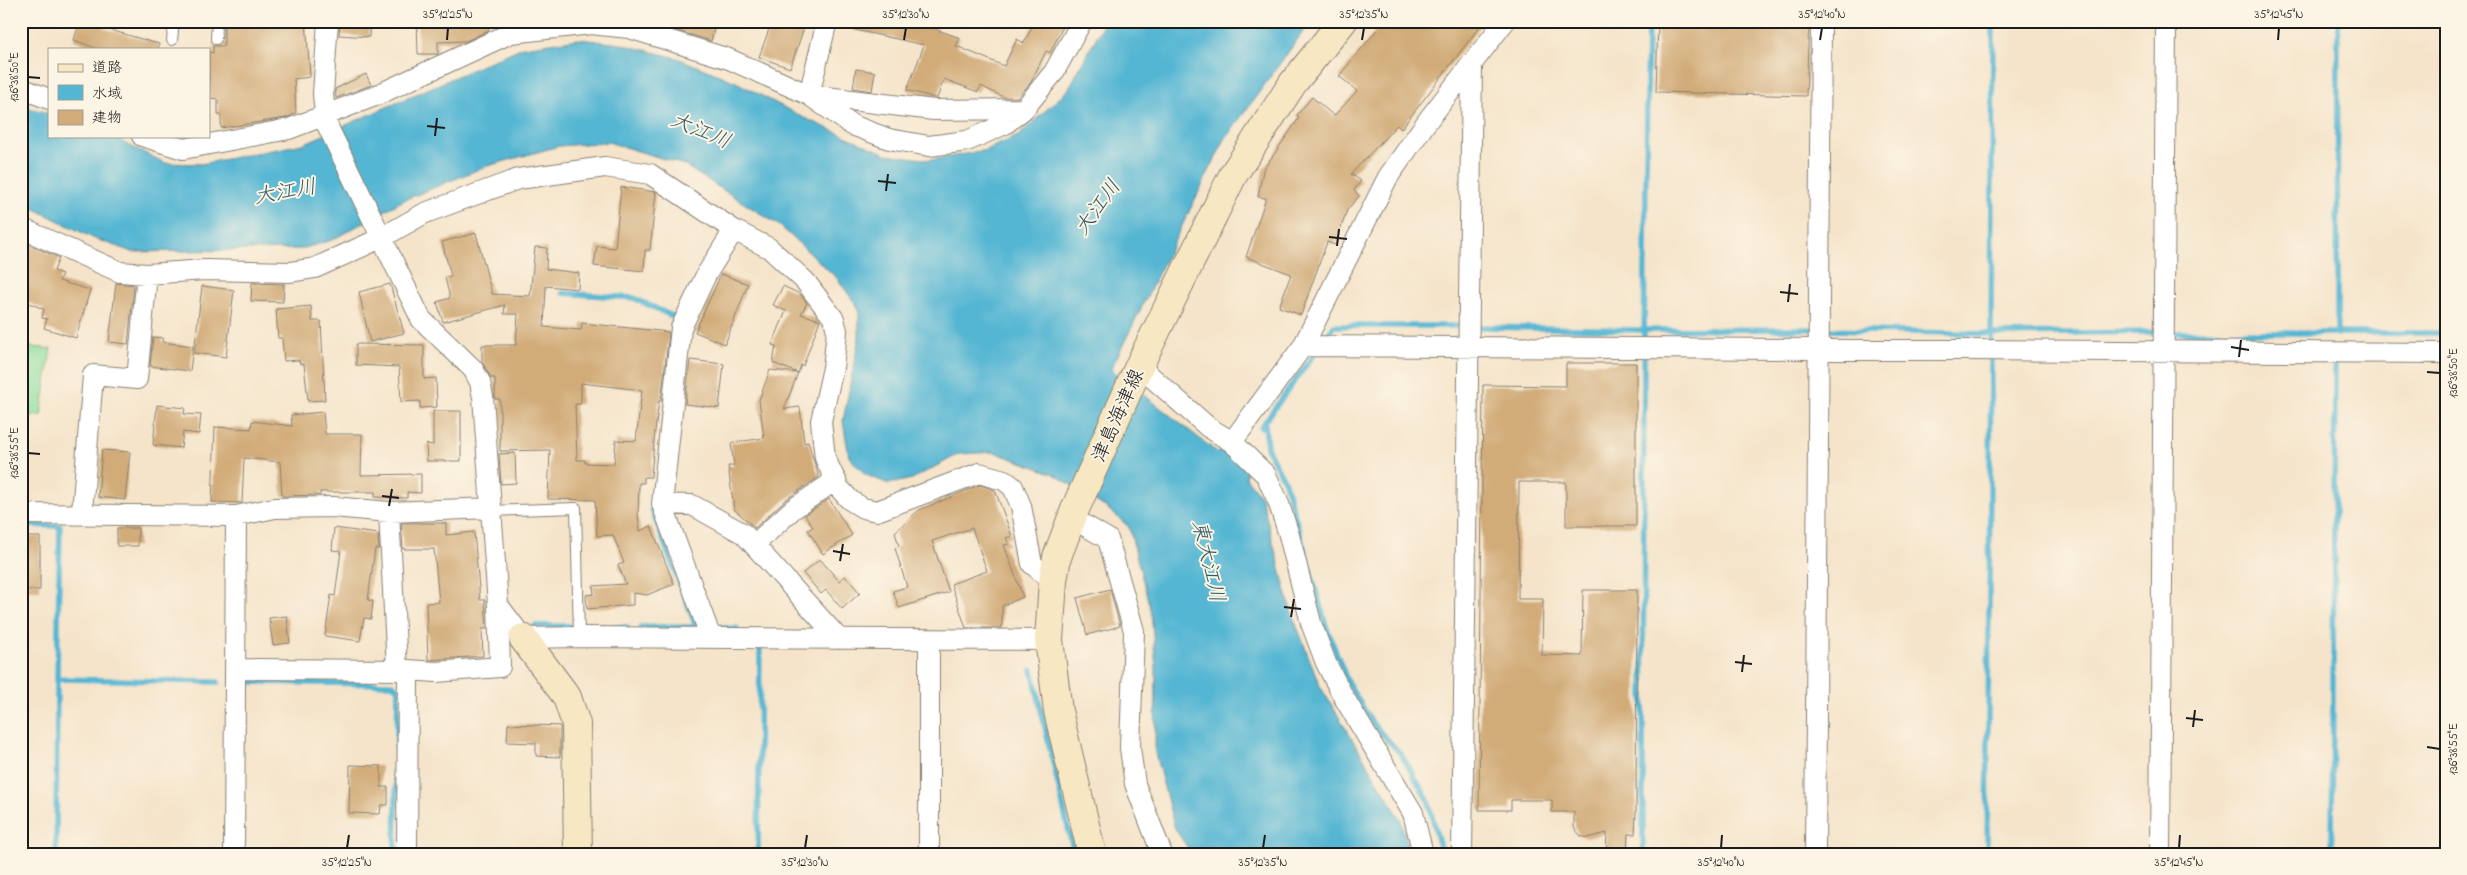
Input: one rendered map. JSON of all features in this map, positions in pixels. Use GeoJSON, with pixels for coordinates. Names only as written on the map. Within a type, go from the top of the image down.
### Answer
{"type":"FeatureCollection","features":[{"type":"Feature","properties":{"kind":"main road","name":"津島海津線"},"geometry":{"type":"LineString","coordinates":[[1092,854],[1058,711],[1049,640],[1053,581],[1057,557],[1080,516],[1137,372],[1234,175],[1293,83],[1343,21]]}},
{"type":"Feature","properties":{"kind":"main road"},"geometry":{"type":"LineString","coordinates":[[523,638],[566,697],[576,724],[578,854]]}},
{"type":"Feature","properties":{"kind":"street"},"geometry":{"type":"LineString","coordinates":[[235,669],[436,672],[500,667],[498,605],[483,397],[480,382],[473,369],[421,319],[324,120],[328,21]]}},
{"type":"Feature","properties":{"kind":"street"},"geometry":{"type":"LineString","coordinates":[[809,95],[827,21]]}},
{"type":"Feature","properties":{"kind":"street"},"geometry":{"type":"LineString","coordinates":[[148,138],[183,149],[288,130],[324,120],[512,27],[591,24],[629,28],[729,59],[809,95],[852,125],[888,139],[929,146],[967,141],[1005,124],[1024,109],[1054,72],[1082,21]]}},
{"type":"Feature","properties":{"kind":"street"},"geometry":{"type":"LineString","coordinates":[[1232,442],[1303,346],[1388,177],[1505,21]]}},
{"type":"Feature","properties":{"kind":"street"},"geometry":{"type":"LineString","coordinates":[[1815,854],[1821,21]]}},
{"type":"Feature","properties":{"kind":"street"},"geometry":{"type":"LineString","coordinates":[[2160,854],[2166,21]]}},
{"type":"Feature","properties":{"kind":"street"},"geometry":{"type":"LineString","coordinates":[[1462,854],[1472,64]]}},
{"type":"Feature","properties":{"kind":"street"},"geometry":{"type":"LineString","coordinates":[[21,88],[48,99]]}},
{"type":"Feature","properties":{"kind":"street"},"geometry":{"type":"LineString","coordinates":[[809,95],[934,110],[1024,109]]}},
{"type":"Feature","properties":{"kind":"street"},"geometry":{"type":"LineString","coordinates":[[21,228],[120,272],[147,274],[205,270],[290,272],[315,268],[379,232],[518,179],[605,167],[650,174],[734,230],[769,248],[804,281],[834,319],[837,331],[833,368],[820,422],[825,458],[836,480],[850,500],[863,508],[877,512],[979,473],[1004,480],[1013,487],[1021,506],[1032,564],[1053,581]]}},
{"type":"Feature","properties":{"kind":"street"},"geometry":{"type":"LineString","coordinates":[[711,638],[662,504],[682,328],[706,275],[734,230]]}},
{"type":"Feature","properties":{"kind":"street"},"geometry":{"type":"LineString","coordinates":[[82,513],[93,375],[137,379],[147,274]]}},
{"type":"Feature","properties":{"kind":"street"},"geometry":{"type":"LineString","coordinates":[[1303,346],[2446,353]]}},
{"type":"Feature","properties":{"kind":"street"},"geometry":{"type":"LineString","coordinates":[[1137,372],[1208,427],[1232,442],[1266,475],[1286,526],[1311,623],[1326,663],[1342,696],[1413,813],[1423,854]]}},
{"type":"Feature","properties":{"kind":"street"},"geometry":{"type":"LineString","coordinates":[[754,545],[793,510],[836,480]]}},
{"type":"Feature","properties":{"kind":"street"},"geometry":{"type":"LineString","coordinates":[[662,504],[692,505],[744,534],[839,639]]}},
{"type":"Feature","properties":{"kind":"street"},"geometry":{"type":"LineString","coordinates":[[21,514],[82,513],[236,516],[275,508],[333,508],[390,512],[491,509]]}},
{"type":"Feature","properties":{"kind":"street"},"geometry":{"type":"LineString","coordinates":[[390,512],[402,670],[407,854]]}},
{"type":"Feature","properties":{"kind":"street"},"geometry":{"type":"LineString","coordinates":[[234,854],[236,516]]}},
{"type":"Feature","properties":{"kind":"street"},"geometry":{"type":"LineString","coordinates":[[1080,516],[1108,539],[1134,631],[1130,748],[1135,784],[1162,854]]}},
{"type":"Feature","properties":{"kind":"street"},"geometry":{"type":"LineString","coordinates":[[498,605],[523,638],[1049,640]]}},
{"type":"Feature","properties":{"kind":"street"},"geometry":{"type":"LineString","coordinates":[[929,640],[929,854]]}},
{"type":"Feature","properties":{"kind":"lane"},"geometry":{"type":"LineString","coordinates":[[172,40],[174,21]]}},
{"type":"Feature","properties":{"kind":"lane"},"geometry":{"type":"LineString","coordinates":[[216,39],[217,21]]}},
{"type":"Feature","properties":{"kind":"lane"},"geometry":{"type":"LineString","coordinates":[[491,509],[576,508],[578,637]]}},
{"type":"Feature","properties":{"kind":"green space"},"geometry":{"type":"Polygon","coordinates":[[[21,346],[51,349],[41,416],[21,415],[21,346]]]}},
{"type":"Feature","properties":{"kind":"water"},"geometry":{"type":"Polygon","coordinates":[[[1105,21],[1311,21],[1225,139],[1111,369],[1218,453],[1229,446],[1247,465],[1246,478],[1261,497],[1292,614],[1320,686],[1400,818],[1410,854],[1192,854],[1175,829],[1155,753],[1156,668],[1151,612],[1129,527],[1108,509],[1054,474],[994,452],[959,454],[912,479],[889,484],[866,475],[849,457],[843,421],[859,338],[859,309],[837,278],[780,226],[684,165],[608,142],[559,146],[484,167],[404,200],[332,240],[301,249],[132,252],[93,238],[21,202],[21,106],[48,113],[48,138],[114,138],[165,163],[201,164],[303,144],[523,47],[579,39],[621,44],[677,58],[736,82],[802,117],[886,154],[931,160],[983,151],[1018,136],[1068,90],[1105,21]]]}},
{"type":"Feature","properties":{"kind":"building"},"geometry":{"type":"Polygon","coordinates":[[[80,21],[106,21],[103,28],[159,44],[158,48],[95,48],[74,40],[80,21]]]}},
{"type":"Feature","properties":{"kind":"building"},"geometry":{"type":"Polygon","coordinates":[[[306,21],[310,77],[294,79],[296,113],[286,118],[221,128],[221,115],[218,115],[218,99],[210,98],[210,52],[213,53],[213,46],[224,46],[224,22],[306,21]]]}},
{"type":"Feature","properties":{"kind":"building"},"geometry":{"type":"Polygon","coordinates":[[[340,21],[370,21],[369,37],[339,35],[340,21]]]}},
{"type":"Feature","properties":{"kind":"building"},"geometry":{"type":"Polygon","coordinates":[[[417,21],[487,21],[489,30],[466,41],[438,42],[438,54],[418,54],[417,21]]]}},
{"type":"Feature","properties":{"kind":"building"},"geometry":{"type":"Polygon","coordinates":[[[670,21],[710,21],[709,28],[714,29],[711,41],[668,28],[670,21]]]}},
{"type":"Feature","properties":{"kind":"building"},"geometry":{"type":"Polygon","coordinates":[[[772,21],[784,21],[804,28],[790,68],[759,57],[772,21]]]}},
{"type":"Feature","properties":{"kind":"building"},"geometry":{"type":"Polygon","coordinates":[[[846,21],[904,21],[932,28],[960,38],[956,46],[1004,66],[1017,39],[1024,43],[1035,21],[1066,21],[1050,53],[1046,51],[1031,82],[1018,97],[1003,97],[981,86],[978,92],[944,79],[937,98],[935,98],[907,90],[924,45],[846,28],[846,21]]]}},
{"type":"Feature","properties":{"kind":"building"},"geometry":{"type":"Polygon","coordinates":[[[1384,21],[1484,21],[1401,129],[1397,125],[1351,174],[1361,181],[1354,190],[1359,196],[1347,210],[1335,245],[1327,242],[1301,315],[1279,307],[1291,274],[1246,257],[1266,198],[1258,197],[1263,170],[1299,118],[1297,115],[1312,97],[1334,116],[1357,91],[1339,76],[1384,21]]]}},
{"type":"Feature","properties":{"kind":"building"},"geometry":{"type":"Polygon","coordinates":[[[1658,21],[1809,21],[1806,96],[1656,92],[1658,21]]]}},
{"type":"Feature","properties":{"kind":"building"},"geometry":{"type":"Polygon","coordinates":[[[856,69],[875,72],[872,91],[853,88],[856,69]]]}},
{"type":"Feature","properties":{"kind":"building"},"geometry":{"type":"Polygon","coordinates":[[[366,74],[371,85],[336,98],[335,89],[366,74]]]}},
{"type":"Feature","properties":{"kind":"building"},"geometry":{"type":"Polygon","coordinates":[[[621,187],[656,192],[650,250],[645,250],[644,271],[594,266],[597,246],[615,248],[621,187]]]}},
{"type":"Feature","properties":{"kind":"building"},"geometry":{"type":"Polygon","coordinates":[[[476,233],[492,294],[530,296],[535,247],[547,248],[546,269],[579,273],[578,289],[546,286],[544,327],[581,330],[582,323],[669,332],[661,401],[659,401],[655,431],[651,477],[644,477],[644,483],[639,483],[638,515],[640,531],[651,526],[674,584],[647,595],[633,593],[633,605],[587,609],[586,595],[594,594],[593,586],[626,584],[618,565],[624,563],[613,535],[597,536],[595,500],[548,499],[550,450],[500,451],[500,399],[495,399],[495,378],[491,378],[482,362],[482,345],[516,345],[518,314],[504,314],[505,305],[443,322],[437,302],[450,298],[445,278],[451,276],[442,242],[476,233]],[[581,383],[581,404],[575,404],[577,460],[585,460],[585,463],[614,464],[616,440],[636,441],[642,390],[581,383]]]}},
{"type":"Feature","properties":{"kind":"building"},"geometry":{"type":"Polygon","coordinates":[[[21,241],[59,258],[54,271],[62,274],[59,281],[90,290],[76,338],[44,328],[47,319],[42,318],[44,309],[21,300],[21,241]]]}},
{"type":"Feature","properties":{"kind":"building"},"geometry":{"type":"Polygon","coordinates":[[[721,274],[748,284],[725,344],[695,332],[721,274]]]}},
{"type":"Feature","properties":{"kind":"building"},"geometry":{"type":"Polygon","coordinates":[[[116,283],[134,285],[128,344],[109,342],[116,283]]]}},
{"type":"Feature","properties":{"kind":"building"},"geometry":{"type":"Polygon","coordinates":[[[252,283],[284,284],[283,302],[251,301],[252,283]]]}},
{"type":"Feature","properties":{"kind":"building"},"geometry":{"type":"Polygon","coordinates":[[[390,284],[404,333],[370,342],[359,292],[390,284]]]}},
{"type":"Feature","properties":{"kind":"building"},"geometry":{"type":"Polygon","coordinates":[[[202,286],[234,290],[226,357],[194,353],[202,286]]]}},
{"type":"Feature","properties":{"kind":"building"},"geometry":{"type":"Polygon","coordinates":[[[783,286],[800,294],[807,303],[801,314],[820,320],[803,366],[801,365],[798,373],[773,363],[776,346],[772,345],[786,311],[773,305],[783,286]]]}},
{"type":"Feature","properties":{"kind":"building"},"geometry":{"type":"Polygon","coordinates":[[[311,306],[312,321],[321,321],[325,400],[308,401],[304,364],[300,364],[299,360],[284,361],[282,338],[278,338],[276,309],[311,306]]]}},
{"type":"Feature","properties":{"kind":"building"},"geometry":{"type":"Polygon","coordinates":[[[153,337],[163,338],[162,342],[193,346],[190,371],[150,366],[153,337]]]}},
{"type":"Feature","properties":{"kind":"building"},"geometry":{"type":"Polygon","coordinates":[[[356,344],[424,345],[424,379],[436,378],[437,407],[420,408],[420,401],[401,402],[399,367],[356,365],[356,344]]]}},
{"type":"Feature","properties":{"kind":"building"},"geometry":{"type":"Polygon","coordinates":[[[690,360],[724,364],[719,408],[685,404],[690,360]]]}},
{"type":"Feature","properties":{"kind":"building"},"geometry":{"type":"Polygon","coordinates":[[[1566,363],[1636,363],[1636,526],[1566,526],[1566,482],[1519,482],[1518,599],[1543,599],[1542,655],[1582,656],[1583,590],[1637,590],[1636,813],[1635,834],[1628,834],[1627,854],[1606,854],[1607,833],[1587,838],[1581,836],[1574,828],[1574,812],[1552,812],[1552,800],[1511,800],[1511,810],[1479,810],[1483,385],[1566,386],[1566,363]]]}},
{"type":"Feature","properties":{"kind":"building"},"geometry":{"type":"Polygon","coordinates":[[[770,370],[798,373],[784,409],[800,407],[804,443],[808,442],[819,477],[785,500],[755,528],[734,509],[728,466],[734,466],[731,443],[764,438],[759,400],[770,370]]]}},
{"type":"Feature","properties":{"kind":"building"},"geometry":{"type":"Polygon","coordinates":[[[157,405],[185,408],[184,414],[201,415],[199,434],[183,432],[181,448],[153,445],[157,405]]]}},
{"type":"Feature","properties":{"kind":"building"},"geometry":{"type":"Polygon","coordinates":[[[433,411],[461,411],[461,461],[427,461],[426,444],[433,445],[433,411]]]}},
{"type":"Feature","properties":{"kind":"building"},"geometry":{"type":"Polygon","coordinates":[[[323,412],[325,434],[362,434],[361,475],[421,474],[421,493],[407,492],[407,498],[375,497],[375,492],[320,492],[320,495],[282,496],[280,462],[244,458],[242,503],[212,502],[215,427],[251,429],[252,421],[292,426],[291,415],[323,412]]]}},
{"type":"Feature","properties":{"kind":"building"},"geometry":{"type":"Polygon","coordinates":[[[102,450],[130,452],[125,500],[98,497],[102,450]]]}},
{"type":"Feature","properties":{"kind":"building"},"geometry":{"type":"Polygon","coordinates":[[[515,453],[516,483],[501,484],[499,454],[515,453]]]}},
{"type":"Feature","properties":{"kind":"building"},"geometry":{"type":"Polygon","coordinates":[[[980,485],[995,490],[1012,536],[1006,538],[1009,544],[1004,545],[1023,597],[1002,606],[1002,628],[966,628],[951,584],[987,571],[972,528],[932,541],[949,592],[899,608],[893,591],[907,587],[895,548],[899,546],[895,532],[919,510],[980,485]]]}},
{"type":"Feature","properties":{"kind":"building"},"geometry":{"type":"Polygon","coordinates":[[[829,499],[852,535],[823,554],[808,530],[813,527],[805,515],[829,499]]]}},
{"type":"Feature","properties":{"kind":"building"},"geometry":{"type":"Polygon","coordinates":[[[401,523],[446,523],[446,535],[474,532],[480,600],[485,600],[487,629],[482,629],[483,656],[428,660],[426,603],[439,602],[434,549],[403,549],[401,523]]]}},
{"type":"Feature","properties":{"kind":"building"},"geometry":{"type":"Polygon","coordinates":[[[117,528],[138,528],[138,546],[117,546],[117,528]]]}},
{"type":"Feature","properties":{"kind":"building"},"geometry":{"type":"Polygon","coordinates":[[[334,528],[378,534],[379,549],[375,549],[368,600],[373,601],[371,619],[364,618],[360,641],[325,636],[331,595],[335,596],[341,551],[332,550],[334,528]]]}},
{"type":"Feature","properties":{"kind":"building"},"geometry":{"type":"Polygon","coordinates":[[[21,537],[40,537],[40,590],[21,590],[21,537]]]}},
{"type":"Feature","properties":{"kind":"building"},"geometry":{"type":"Polygon","coordinates":[[[820,559],[839,581],[845,576],[860,593],[842,609],[826,590],[821,594],[803,573],[820,559]]]}},
{"type":"Feature","properties":{"kind":"building"},"geometry":{"type":"Polygon","coordinates":[[[1110,589],[1120,626],[1087,635],[1077,598],[1110,589]]]}},
{"type":"Feature","properties":{"kind":"building"},"geometry":{"type":"Polygon","coordinates":[[[287,616],[290,643],[273,645],[269,618],[287,616]]]}},
{"type":"Feature","properties":{"kind":"building"},"geometry":{"type":"Polygon","coordinates":[[[508,724],[560,726],[560,757],[536,756],[536,743],[507,742],[508,724]]]}},
{"type":"Feature","properties":{"kind":"building"},"geometry":{"type":"Polygon","coordinates":[[[350,765],[381,766],[381,787],[388,787],[388,805],[381,805],[380,814],[349,813],[350,765]]]}},
{"type":"Feature","properties":{"kind":"waterway"},"geometry":{"type":"LineString","coordinates":[[1644,340],[1648,21]]}},
{"type":"Feature","properties":{"kind":"waterway"},"geometry":{"type":"LineString","coordinates":[[1991,341],[1993,21]]}},
{"type":"Feature","properties":{"kind":"waterway"},"geometry":{"type":"LineString","coordinates":[[2337,334],[2338,21]]}},
{"type":"Feature","properties":{"kind":"waterway"},"geometry":{"type":"LineString","coordinates":[[563,293],[634,298],[676,318],[674,323]]}},
{"type":"Feature","properties":{"kind":"waterway"},"geometry":{"type":"LineString","coordinates":[[1326,337],[1334,326],[1460,326]]}},
{"type":"Feature","properties":{"kind":"waterway"},"geometry":{"type":"LineString","coordinates":[[1478,327],[1644,330],[1811,329]]}},
{"type":"Feature","properties":{"kind":"waterway"},"geometry":{"type":"LineString","coordinates":[[1827,330],[1991,334],[2154,332]]}},
{"type":"Feature","properties":{"kind":"waterway"},"geometry":{"type":"LineString","coordinates":[[2172,333],[2446,333]]}},
{"type":"Feature","properties":{"kind":"waterway"},"geometry":{"type":"LineString","coordinates":[[1261,427],[1313,356]]}},
{"type":"Feature","properties":{"kind":"waterway"},"geometry":{"type":"LineString","coordinates":[[1643,854],[1644,358]]}},
{"type":"Feature","properties":{"kind":"waterway"},"geometry":{"type":"LineString","coordinates":[[1987,854],[1991,359]]}},
{"type":"Feature","properties":{"kind":"waterway"},"geometry":{"type":"LineString","coordinates":[[2332,854],[2335,363]]}},
{"type":"Feature","properties":{"kind":"waterway"},"geometry":{"type":"LineString","coordinates":[[1265,422],[1267,448],[1285,482],[1327,629],[1348,683],[1373,724],[1400,753],[1428,800],[1440,848]]}},
{"type":"Feature","properties":{"kind":"waterway"},"geometry":{"type":"LineString","coordinates":[[641,627],[696,627],[652,510]]}},
{"type":"Feature","properties":{"kind":"waterway"},"geometry":{"type":"LineString","coordinates":[[21,525],[60,526],[57,679],[218,682]]}},
{"type":"Feature","properties":{"kind":"waterway"},"geometry":{"type":"LineString","coordinates":[[535,626],[569,626]]}},
{"type":"Feature","properties":{"kind":"waterway"},"geometry":{"type":"LineString","coordinates":[[589,626],[602,626]]}},
{"type":"Feature","properties":{"kind":"waterway"},"geometry":{"type":"LineString","coordinates":[[612,627],[627,627]]}},
{"type":"Feature","properties":{"kind":"waterway"},"geometry":{"type":"LineString","coordinates":[[720,628],[737,628]]}},
{"type":"Feature","properties":{"kind":"waterway"},"geometry":{"type":"LineString","coordinates":[[758,854],[760,649]]}},
{"type":"Feature","properties":{"kind":"waterway"},"geometry":{"type":"LineString","coordinates":[[1032,670],[1074,854]]}},
{"type":"Feature","properties":{"kind":"waterway"},"geometry":{"type":"LineString","coordinates":[[56,854],[57,679]]}},
{"type":"Feature","properties":{"kind":"waterway"},"geometry":{"type":"LineString","coordinates":[[244,682],[392,684],[398,688],[395,854]]}},
{"type":"Feature","properties":{"kind":"water label","name":"大江川"},"geometry":{"type":"Point","coordinates":[701,130]}},
{"type":"Feature","properties":{"kind":"water label","name":"大江川"},"geometry":{"type":"Point","coordinates":[285,191]}},
{"type":"Feature","properties":{"kind":"water label","name":"大江川"},"geometry":{"type":"Point","coordinates":[1097,207]}},
{"type":"Feature","properties":{"kind":"water label","name":"東大江川"},"geometry":{"type":"Point","coordinates":[1209,561]}}]}
